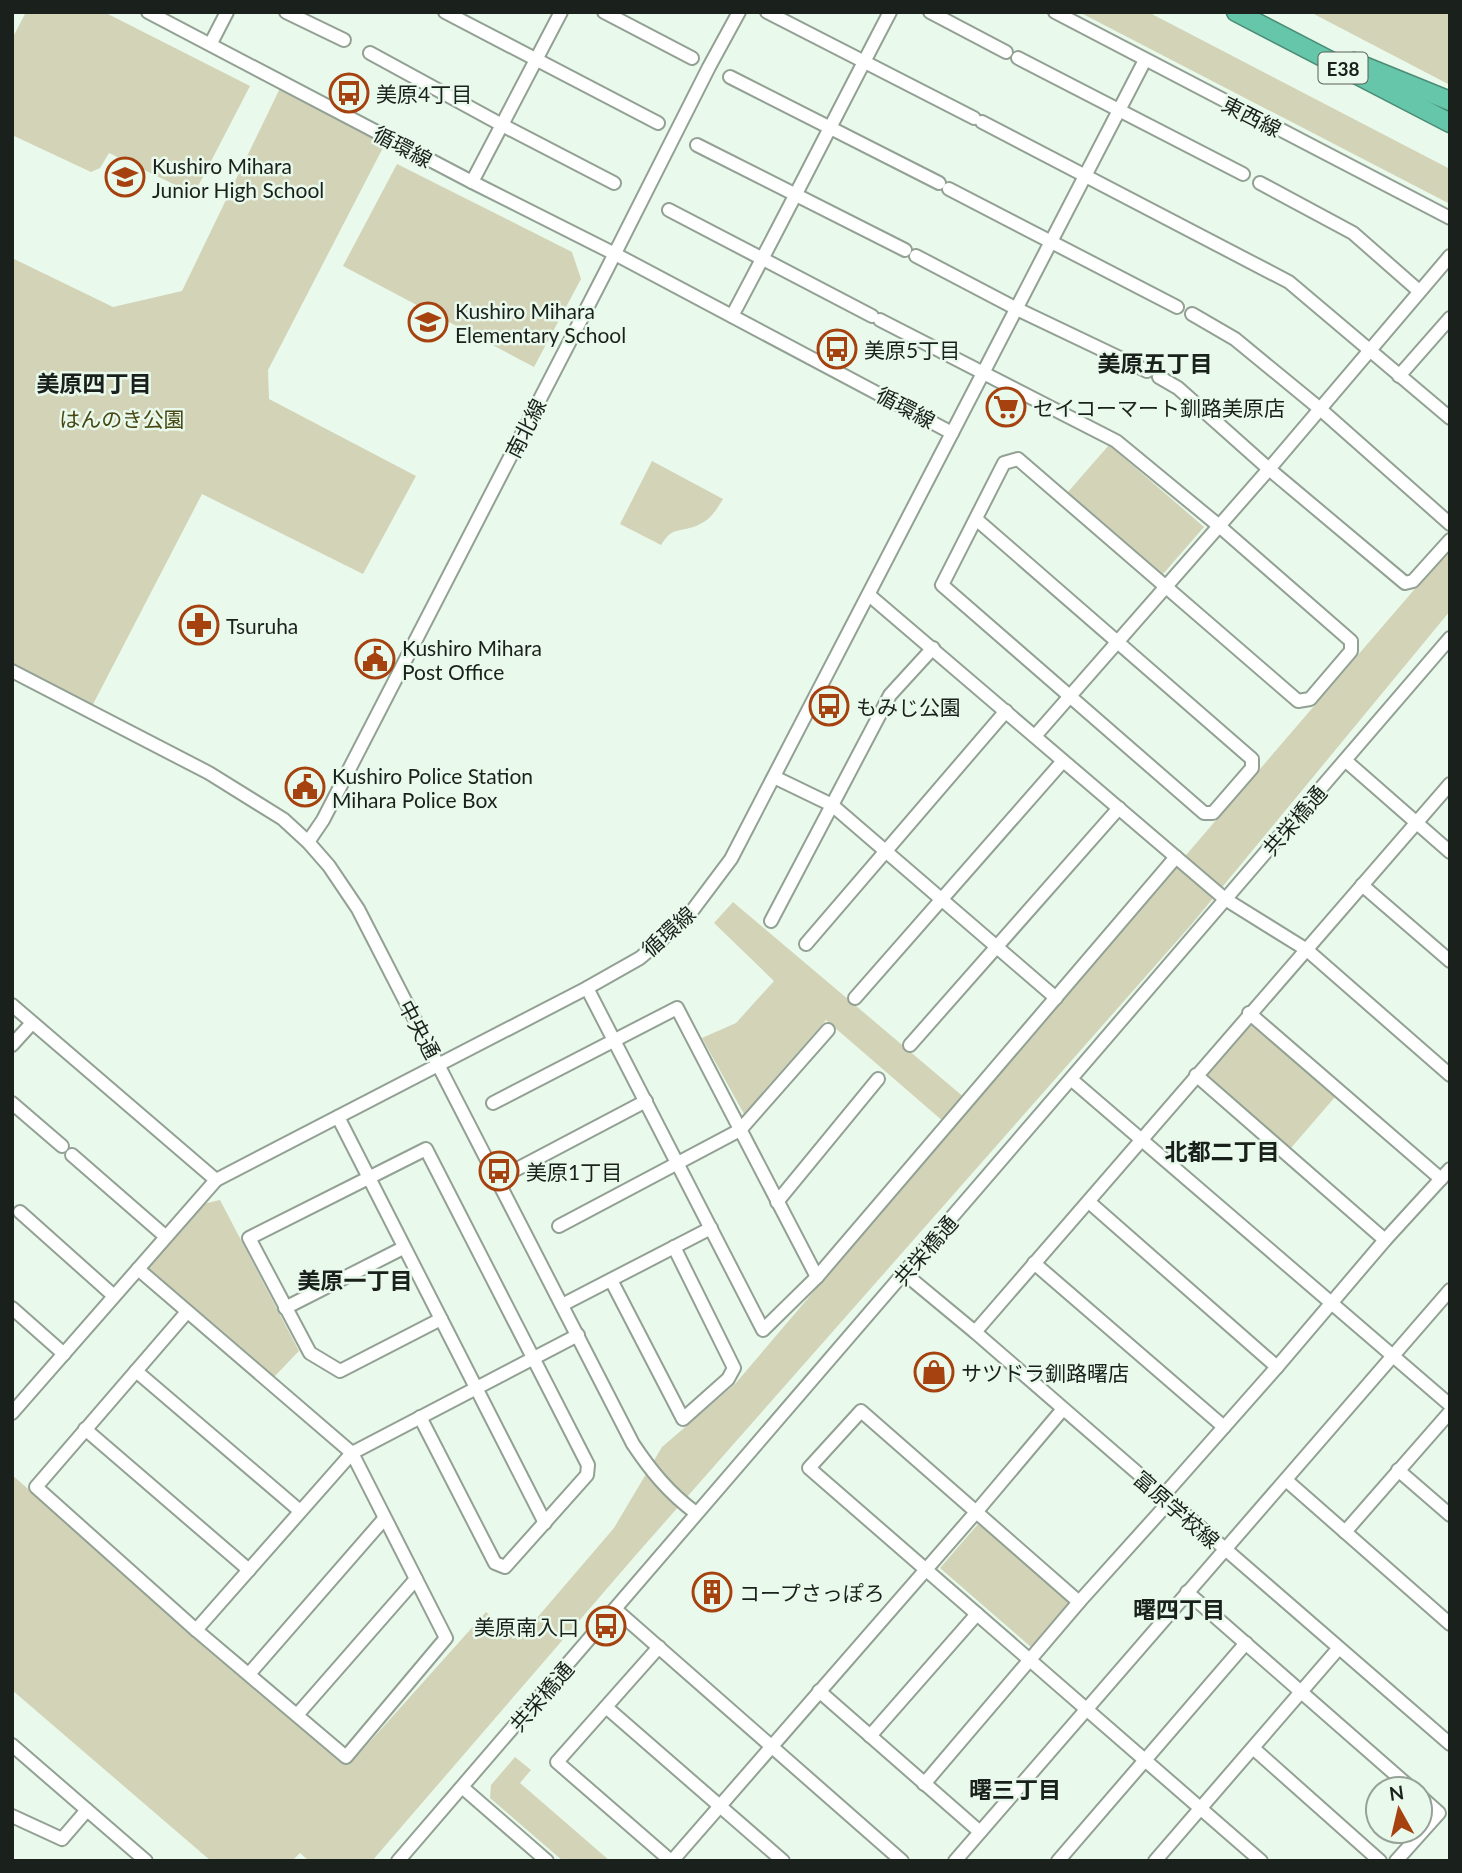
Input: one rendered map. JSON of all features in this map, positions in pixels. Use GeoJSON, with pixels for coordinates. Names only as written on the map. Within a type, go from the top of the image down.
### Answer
{"type":"FeatureCollection","features":[{"type":"Feature","properties":{"kind":"highway","name":"E38"},"geometry":{"type":"LineString","coordinates":[[1236,12],[1450,123]]}},
{"type":"Feature","properties":{"kind":"highway","name":"E38"},"geometry":{"type":"LineString","coordinates":[[1258,12],[1450,112]]}},
{"type":"Feature","properties":{"kind":"highway"},"geometry":{"type":"LineString","coordinates":[[1354,62],[1450,101]]}},
{"type":"Feature","properties":{"kind":"street","name":"循環線"},"geometry":{"type":"LineString","coordinates":[[148,12],[953,433],[731,859],[689,915],[640,958],[587,988],[216,1180]]}},
{"type":"Feature","properties":{"kind":"street"},"geometry":{"type":"LineString","coordinates":[[211,43],[227,12]]}},
{"type":"Feature","properties":{"kind":"street"},"geometry":{"type":"LineString","coordinates":[[286,12],[344,40]]}},
{"type":"Feature","properties":{"kind":"street"},"geometry":{"type":"LineString","coordinates":[[445,12],[658,123]]}},
{"type":"Feature","properties":{"kind":"street"},"geometry":{"type":"LineString","coordinates":[[472,182],[561,12]]}},
{"type":"Feature","properties":{"kind":"street"},"geometry":{"type":"LineString","coordinates":[[604,12],[692,58]]}},
{"type":"Feature","properties":{"kind":"street","name":"南北線"},"geometry":{"type":"LineString","coordinates":[[308,842],[323,820],[739,12]]}},
{"type":"Feature","properties":{"kind":"street"},"geometry":{"type":"LineString","coordinates":[[767,12],[1289,282],[1450,418]]}},
{"type":"Feature","properties":{"kind":"street"},"geometry":{"type":"LineString","coordinates":[[732,316],[891,12]]}},
{"type":"Feature","properties":{"kind":"street"},"geometry":{"type":"LineString","coordinates":[[930,12],[1243,174]]}},
{"type":"Feature","properties":{"kind":"street","name":"東西線"},"geometry":{"type":"LineString","coordinates":[[1055,12],[1450,218]]}},
{"type":"Feature","properties":{"kind":"street"},"geometry":{"type":"LineString","coordinates":[[370,53],[614,183]]}},
{"type":"Feature","properties":{"kind":"street"},"geometry":{"type":"LineString","coordinates":[[953,433],[1145,60]]}},
{"type":"Feature","properties":{"kind":"street"},"geometry":{"type":"LineString","coordinates":[[730,77],[1177,307]]}},
{"type":"Feature","properties":{"kind":"street"},"geometry":{"type":"LineString","coordinates":[[697,145],[1017,309],[1147,370]]}},
{"type":"Feature","properties":{"kind":"street"},"geometry":{"type":"LineString","coordinates":[[1260,183],[1353,233],[1419,291]]}},
{"type":"Feature","properties":{"kind":"street"},"geometry":{"type":"LineString","coordinates":[[669,211],[1116,441],[1218,525],[1351,641],[1352,651],[1310,699],[1298,701],[1018,459],[1004,463],[942,585],[1204,813],[1213,813],[1252,768],[1252,759],[976,519]]}},
{"type":"Feature","properties":{"kind":"street"},"geometry":{"type":"LineString","coordinates":[[1035,736],[1269,469],[1450,256]]}},
{"type":"Feature","properties":{"kind":"street"},"geometry":{"type":"LineString","coordinates":[[1192,314],[1235,339],[1319,408],[1450,524]]}},
{"type":"Feature","properties":{"kind":"street"},"geometry":{"type":"LineString","coordinates":[[1399,376],[1450,318]]}},
{"type":"Feature","properties":{"kind":"street"},"geometry":{"type":"LineString","coordinates":[[1159,377],[1178,388],[1269,469],[1405,583],[1413,581],[1450,540]]}},
{"type":"Feature","properties":{"kind":"street"},"geometry":{"type":"LineString","coordinates":[[869,595],[1225,899],[1307,950],[1450,1075]]}},
{"type":"Feature","properties":{"kind":"street","name":"共栄橋通"},"geometry":{"type":"LineString","coordinates":[[398,1861],[1450,639]]}},
{"type":"Feature","properties":{"kind":"street"},"geometry":{"type":"LineString","coordinates":[[771,921],[890,695],[933,648]]}},
{"type":"Feature","properties":{"kind":"street","name":"中央通"},"geometry":{"type":"LineString","coordinates":[[12,671],[209,773],[283,819],[308,842],[328,866],[358,909],[633,1444],[652,1473],[674,1497],[696,1513]]}},
{"type":"Feature","properties":{"kind":"street"},"geometry":{"type":"LineString","coordinates":[[806,944],[1006,710]]}},
{"type":"Feature","properties":{"kind":"street"},"geometry":{"type":"LineString","coordinates":[[855,998],[1063,761]]}},
{"type":"Feature","properties":{"kind":"street"},"geometry":{"type":"LineString","coordinates":[[1346,761],[1450,852]]}},
{"type":"Feature","properties":{"kind":"street"},"geometry":{"type":"LineString","coordinates":[[774,778],[832,806],[1056,998]]}},
{"type":"Feature","properties":{"kind":"street"},"geometry":{"type":"LineString","coordinates":[[975,1332],[1450,784]]}},
{"type":"Feature","properties":{"kind":"street"},"geometry":{"type":"LineString","coordinates":[[910,1045],[1119,808]]}},
{"type":"Feature","properties":{"kind":"street"},"geometry":{"type":"LineString","coordinates":[[587,988],[763,1330],[817,1277],[1176,857]]}},
{"type":"Feature","properties":{"kind":"street"},"geometry":{"type":"LineString","coordinates":[[1362,885],[1450,961]]}},
{"type":"Feature","properties":{"kind":"street"},"geometry":{"type":"LineString","coordinates":[[12,1005],[216,1180],[13,1411]]}},
{"type":"Feature","properties":{"kind":"street"},"geometry":{"type":"LineString","coordinates":[[493,1103],[677,1008],[817,1277]]}},
{"type":"Feature","properties":{"kind":"street"},"geometry":{"type":"LineString","coordinates":[[1249,1013],[1441,1179]]}},
{"type":"Feature","properties":{"kind":"street"},"geometry":{"type":"LineString","coordinates":[[12,1045],[32,1023]]}},
{"type":"Feature","properties":{"kind":"street"},"geometry":{"type":"LineString","coordinates":[[559,1226],[740,1130],[828,1030]]}},
{"type":"Feature","properties":{"kind":"street"},"geometry":{"type":"LineString","coordinates":[[1196,1075],[1385,1240]]}},
{"type":"Feature","properties":{"kind":"street"},"geometry":{"type":"LineString","coordinates":[[777,1202],[878,1079]]}},
{"type":"Feature","properties":{"kind":"street"},"geometry":{"type":"LineString","coordinates":[[1072,1080],[1450,1405]]}},
{"type":"Feature","properties":{"kind":"street"},"geometry":{"type":"LineString","coordinates":[[498,1179],[646,1101]]}},
{"type":"Feature","properties":{"kind":"street"},"geometry":{"type":"LineString","coordinates":[[12,1102],[165,1236]]}},
{"type":"Feature","properties":{"kind":"street"},"geometry":{"type":"LineString","coordinates":[[338,1117],[545,1523]]}},
{"type":"Feature","properties":{"kind":"street"},"geometry":{"type":"LineString","coordinates":[[420,1417],[495,1563],[505,1567],[587,1475],[588,1465],[426,1149],[249,1238],[310,1353],[340,1371],[441,1320]]}},
{"type":"Feature","properties":{"kind":"street"},"geometry":{"type":"LineString","coordinates":[[923,1784],[1224,1427],[1450,1168]]}},
{"type":"Feature","properties":{"kind":"street"},"geometry":{"type":"LineString","coordinates":[[1089,1202],[1278,1367]]}},
{"type":"Feature","properties":{"kind":"street"},"geometry":{"type":"LineString","coordinates":[[20,1212],[114,1296]]}},
{"type":"Feature","properties":{"kind":"street"},"geometry":{"type":"LineString","coordinates":[[562,1304],[711,1228]]}},
{"type":"Feature","properties":{"kind":"street"},"geometry":{"type":"LineString","coordinates":[[611,1280],[683,1419],[728,1379],[734,1368],[674,1247]]}},
{"type":"Feature","properties":{"kind":"street"},"geometry":{"type":"LineString","coordinates":[[285,1308],[404,1248]]}},
{"type":"Feature","properties":{"kind":"street"},"geometry":{"type":"LineString","coordinates":[[1034,1263],[1224,1427]]}},
{"type":"Feature","properties":{"kind":"street"},"geometry":{"type":"LineString","coordinates":[[138,1269],[352,1454],[446,1638],[345,1756],[195,1630],[36,1487],[187,1312]]}},
{"type":"Feature","properties":{"kind":"street","name":"富原学校線"},"geometry":{"type":"LineString","coordinates":[[905,1274],[1450,1744]]}},
{"type":"Feature","properties":{"kind":"street"},"geometry":{"type":"LineString","coordinates":[[954,1861],[1450,1290]]}},
{"type":"Feature","properties":{"kind":"street"},"geometry":{"type":"LineString","coordinates":[[12,1308],[64,1354]]}},
{"type":"Feature","properties":{"kind":"street"},"geometry":{"type":"LineString","coordinates":[[195,1630],[352,1454],[578,1335]]}},
{"type":"Feature","properties":{"kind":"street"},"geometry":{"type":"LineString","coordinates":[[136,1371],[300,1511]]}},
{"type":"Feature","properties":{"kind":"street"},"geometry":{"type":"LineString","coordinates":[[659,1647],[557,1762],[671,1861],[1063,1409]]}},
{"type":"Feature","properties":{"kind":"street"},"geometry":{"type":"LineString","coordinates":[[1079,1602],[861,1411],[809,1468],[1261,1861]]}},
{"type":"Feature","properties":{"kind":"street"},"geometry":{"type":"LineString","coordinates":[[1345,1532],[1450,1412]]}},
{"type":"Feature","properties":{"kind":"street"},"geometry":{"type":"LineString","coordinates":[[85,1429],[249,1570]]}},
{"type":"Feature","properties":{"kind":"street"},"geometry":{"type":"LineString","coordinates":[[1398,1470],[1450,1515]]}},
{"type":"Feature","properties":{"kind":"street"},"geometry":{"type":"LineString","coordinates":[[1286,1480],[1450,1625]]}},
{"type":"Feature","properties":{"kind":"street"},"geometry":{"type":"LineString","coordinates":[[248,1674],[384,1519]]}},
{"type":"Feature","properties":{"kind":"street"},"geometry":{"type":"LineString","coordinates":[[297,1716],[416,1579]]}},
{"type":"Feature","properties":{"kind":"street"},"geometry":{"type":"LineString","coordinates":[[1187,1592],[1396,1775]]}},
{"type":"Feature","properties":{"kind":"street"},"geometry":{"type":"LineString","coordinates":[[615,1609],[902,1861]]}},
{"type":"Feature","properties":{"kind":"street"},"geometry":{"type":"LineString","coordinates":[[870,1736],[977,1614]]}},
{"type":"Feature","properties":{"kind":"street"},"geometry":{"type":"LineString","coordinates":[[1058,1861],[1246,1643]]}},
{"type":"Feature","properties":{"kind":"street"},"geometry":{"type":"LineString","coordinates":[[1155,1861],[1338,1649]]}},
{"type":"Feature","properties":{"kind":"street"},"geometry":{"type":"LineString","coordinates":[[819,1691],[980,1832]]}},
{"type":"Feature","properties":{"kind":"street"},"geometry":{"type":"LineString","coordinates":[[606,1707],[783,1861]]}},
{"type":"Feature","properties":{"kind":"street"},"geometry":{"type":"LineString","coordinates":[[12,1745],[146,1861]]}},
{"type":"Feature","properties":{"kind":"street"},"geometry":{"type":"LineString","coordinates":[[1253,1748],[1380,1861]]}},
{"type":"Feature","properties":{"kind":"street"},"geometry":{"type":"LineString","coordinates":[[462,1787],[547,1861]]}},
{"type":"Feature","properties":{"kind":"street"},"geometry":{"type":"LineString","coordinates":[[12,1816],[62,1839],[87,1810]]}},
{"type":"Feature","properties":{"kind":"street"},"geometry":{"type":"LineString","coordinates":[[1396,1861],[1410,1845]]}},
{"type":"Feature","properties":{"kind":"green space"},"geometry":{"type":"Polygon","coordinates":[[[26,12],[104,12],[250,86],[194,194],[109,153],[100,168],[91,172],[12,135],[12,39],[26,12]]]}},
{"type":"Feature","properties":{"kind":"green space"},"geometry":{"type":"Polygon","coordinates":[[[1079,12],[1148,12],[1450,169],[1450,204],[1079,12]]]}},
{"type":"Feature","properties":{"kind":"green space"},"geometry":{"type":"Polygon","coordinates":[[[1310,12],[1450,12],[1450,85],[1310,12]]]}},
{"type":"Feature","properties":{"kind":"green space","name":"はんのき公園"},"geometry":{"type":"Polygon","coordinates":[[[283,82],[388,138],[268,370],[269,399],[416,476],[363,574],[202,494],[89,712],[12,671],[12,258],[113,307],[182,291],[283,82]]]}},
{"type":"Feature","properties":{"kind":"green space"},"geometry":{"type":"Polygon","coordinates":[[[397,164],[572,252],[581,279],[534,367],[343,266],[397,164]]]}},
{"type":"Feature","properties":{"kind":"green space"},"geometry":{"type":"Polygon","coordinates":[[[1109,445],[1204,527],[1163,574],[1068,492],[1109,445]]]}},
{"type":"Feature","properties":{"kind":"green space"},"geometry":{"type":"Polygon","coordinates":[[[652,461],[723,499],[707,519],[693,527],[670,534],[661,545],[620,524],[652,461]]]}},
{"type":"Feature","properties":{"kind":"green space"},"geometry":{"type":"Polygon","coordinates":[[[1450,548],[1450,611],[1191,925],[635,1556],[372,1861],[309,1861],[300,1853],[292,1861],[211,1861],[12,1690],[12,1475],[349,1765],[486,1612],[518,1640],[614,1528],[662,1447],[735,1384],[952,1129],[826,1020],[744,1114],[702,1038],[736,1023],[774,981],[714,923],[733,902],[972,1104],[1450,548]]]}},
{"type":"Feature","properties":{"kind":"green space"},"geometry":{"type":"Polygon","coordinates":[[[1251,1025],[1335,1097],[1291,1148],[1207,1076],[1251,1025]]]}},
{"type":"Feature","properties":{"kind":"green space"},"geometry":{"type":"Polygon","coordinates":[[[220,1200],[299,1351],[274,1377],[147,1269],[203,1204],[220,1200]]]}},
{"type":"Feature","properties":{"kind":"green space"},"geometry":{"type":"Polygon","coordinates":[[[979,1523],[1071,1604],[1032,1648],[940,1568],[979,1523]]]}},
{"type":"Feature","properties":{"kind":"green space"},"geometry":{"type":"Polygon","coordinates":[[[515,1757],[531,1770],[520,1783],[610,1861],[563,1861],[490,1798],[491,1785],[515,1757]]]}},
{"type":"Feature","properties":{"kind":"place","name":"美原4丁目"},"geometry":{"type":"Point","coordinates":[349,93]}},
{"type":"Feature","properties":{"kind":"place","name":"Kushiro Mihara Junior High School"},"geometry":{"type":"Point","coordinates":[125,177]}},
{"type":"Feature","properties":{"kind":"place","name":"Kushiro Mihara Elementary School"},"geometry":{"type":"Point","coordinates":[428,322]}},
{"type":"Feature","properties":{"kind":"place","name":"美原5丁目"},"geometry":{"type":"Point","coordinates":[837,349]}},
{"type":"Feature","properties":{"kind":"place","name":"セイコーマート釧路美原店"},"geometry":{"type":"Point","coordinates":[1006,407]}},
{"type":"Feature","properties":{"kind":"place","name":"Tsuruha"},"geometry":{"type":"Point","coordinates":[199,625]}},
{"type":"Feature","properties":{"kind":"place","name":"Kushiro Mihara Post Office"},"geometry":{"type":"Point","coordinates":[375,659]}},
{"type":"Feature","properties":{"kind":"place","name":"もみじ公園"},"geometry":{"type":"Point","coordinates":[829,706]}},
{"type":"Feature","properties":{"kind":"place","name":"Kushiro Police Station Mihara Police Box"},"geometry":{"type":"Point","coordinates":[305,787]}},
{"type":"Feature","properties":{"kind":"place","name":"美原1丁目"},"geometry":{"type":"Point","coordinates":[499,1171]}},
{"type":"Feature","properties":{"kind":"place","name":"サツドラ釧路曙店"},"geometry":{"type":"Point","coordinates":[934,1372]}},
{"type":"Feature","properties":{"kind":"place","name":"コープさっぽろ"},"geometry":{"type":"Point","coordinates":[712,1592]}},
{"type":"Feature","properties":{"kind":"place","name":"美原南入口"},"geometry":{"type":"Point","coordinates":[606,1626]}},
{"type":"Feature","properties":{"kind":"district","name":"美原五丁目"},"geometry":{"type":"Point","coordinates":[1155,363]}},
{"type":"Feature","properties":{"kind":"district","name":"美原四丁目"},"geometry":{"type":"Point","coordinates":[94,383]}},
{"type":"Feature","properties":{"kind":"district","name":"北都二丁目"},"geometry":{"type":"Point","coordinates":[1222,1151]}},
{"type":"Feature","properties":{"kind":"district","name":"美原一丁目"},"geometry":{"type":"Point","coordinates":[355,1280]}},
{"type":"Feature","properties":{"kind":"district","name":"曙四丁目"},"geometry":{"type":"Point","coordinates":[1179,1609]}},
{"type":"Feature","properties":{"kind":"district","name":"曙三丁目"},"geometry":{"type":"Point","coordinates":[1015,1789]}}]}
